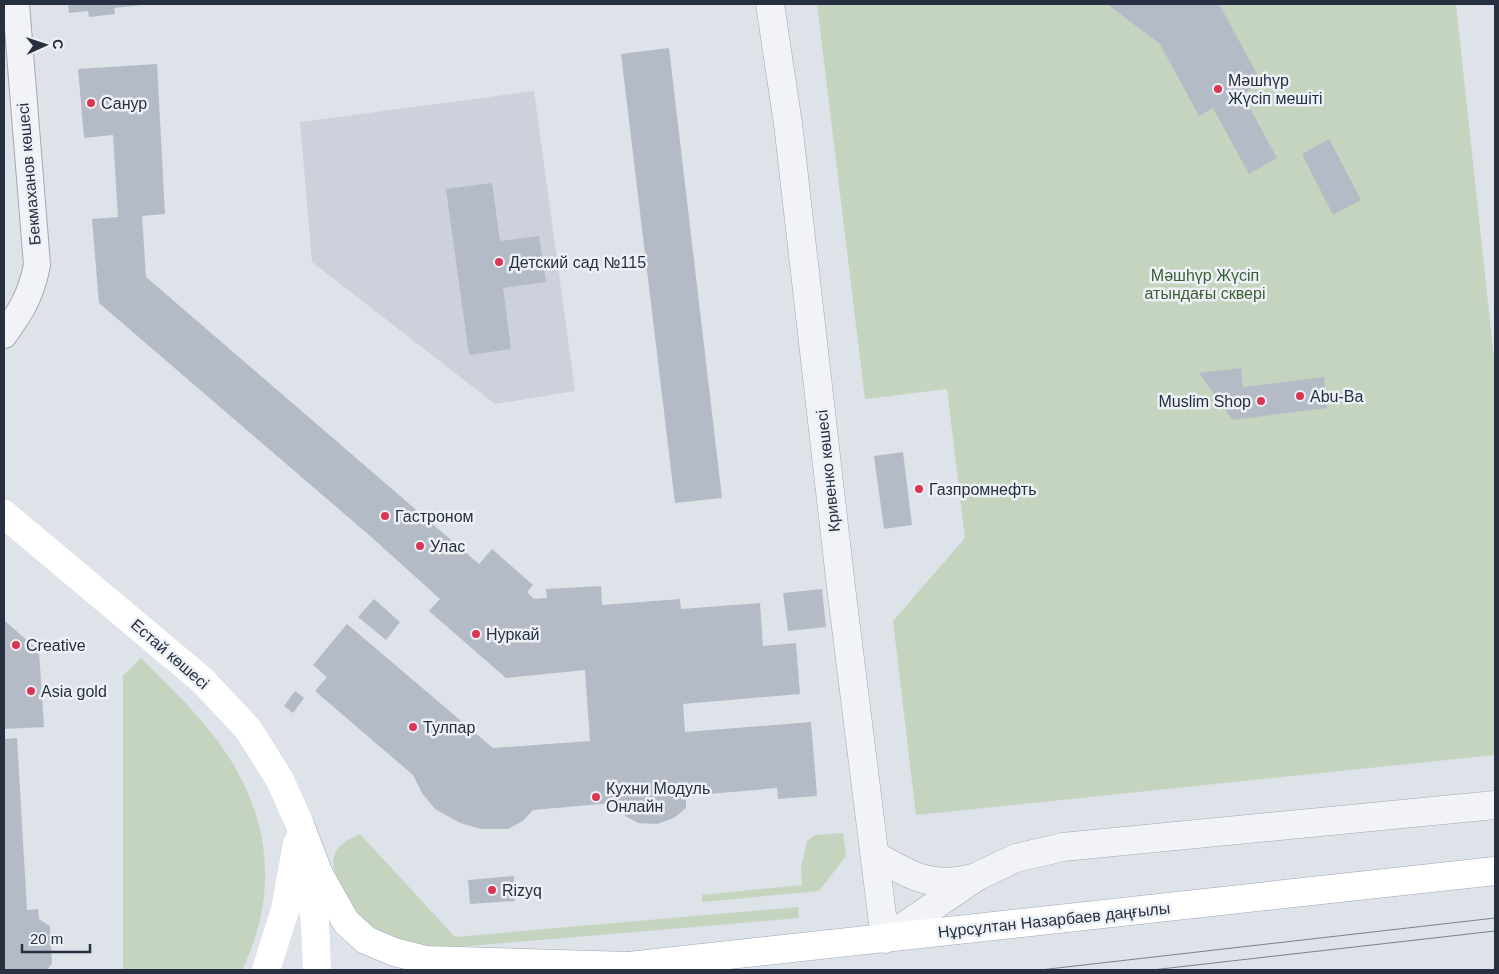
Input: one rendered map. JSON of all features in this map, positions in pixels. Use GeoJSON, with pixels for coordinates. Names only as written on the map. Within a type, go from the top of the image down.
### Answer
{"type":"FeatureCollection","features":[{"type":"Feature","properties":{"kind":"main road","name":"Естай көшесі"},"geometry":{"type":"LineString","coordinates":[[4,514],[202,680],[248,729],[280,780],[300,825],[314,912],[317,970]]}},
{"type":"Feature","properties":{"kind":"main road","name":"Нұрсұлтан Назарбаев даңғылы"},"geometry":{"type":"LineString","coordinates":[[300,825],[319,874],[346,922],[366,940],[394,952],[426,960],[620,968],[1495,871]]}},
{"type":"Feature","properties":{"kind":"main road"},"geometry":{"type":"LineString","coordinates":[[266,970],[285,910],[300,825]]}},
{"type":"Feature","properties":{"kind":"street","name":"Бекмаханов көшесі"},"geometry":{"type":"LineString","coordinates":[[4,335],[18,316],[32,289],[37,265],[16,4]]}},
{"type":"Feature","properties":{"kind":"street","name":"Кривенко көшесі"},"geometry":{"type":"LineString","coordinates":[[770,4],[789,134],[842,594],[885,939]]}},
{"type":"Feature","properties":{"kind":"street"},"geometry":{"type":"LineString","coordinates":[[885,939],[978,876],[1016,858],[1063,847],[1495,805]]}},
{"type":"Feature","properties":{"kind":"street"},"geometry":{"type":"LineString","coordinates":[[875,855],[920,879],[942,883],[978,876]]}},
{"type":"Feature","properties":{"kind":"shaded area"},"geometry":{"type":"Polygon","coordinates":[[[534,91],[575,391],[495,404],[312,262],[300,122],[534,91]]]}},
{"type":"Feature","properties":{"kind":"green space","name":"Мәшһүр Жүсіп атындағы сквері"},"geometry":{"type":"Polygon","coordinates":[[[817,4],[1456,4],[1495,368],[1495,755],[916,815],[893,621],[965,538],[947,389],[865,399],[817,4]]]}},
{"type":"Feature","properties":{"kind":"green space"},"geometry":{"type":"Polygon","coordinates":[[[141,658],[209,730],[229,758],[245,786],[256,815],[263,846],[265,876],[262,907],[255,939],[242,970],[123,970],[123,676],[141,658]]]}},
{"type":"Feature","properties":{"kind":"green space"},"geometry":{"type":"Polygon","coordinates":[[[843,833],[846,856],[819,891],[702,902],[702,895],[802,885],[801,868],[807,841],[815,835],[843,833]]]}},
{"type":"Feature","properties":{"kind":"green space"},"geometry":{"type":"Polygon","coordinates":[[[360,834],[455,937],[798,907],[799,918],[434,949],[399,941],[374,930],[356,915],[344,894],[336,874],[334,859],[336,852],[341,846],[360,834]]]}},
{"type":"Feature","properties":{"kind":"building"},"geometry":{"type":"Polygon","coordinates":[[[68,4],[142,5],[114,8],[115,14],[89,17],[88,11],[69,13],[68,4]]]}},
{"type":"Feature","properties":{"kind":"building","name":"Мәшһүр Жүсіп мешіті"},"geometry":{"type":"Polygon","coordinates":[[[1107,4],[1219,4],[1262,83],[1242,94],[1277,158],[1249,174],[1213,108],[1199,116],[1160,44],[1107,4]]]}},
{"type":"Feature","properties":{"kind":"building"},"geometry":{"type":"Polygon","coordinates":[[[669,48],[722,498],[675,503],[621,54],[669,48]]]}},
{"type":"Feature","properties":{"kind":"building"},"geometry":{"type":"Polygon","coordinates":[[[157,64],[165,214],[142,216],[146,277],[479,564],[492,549],[533,585],[527,592],[534,599],[547,598],[546,589],[601,586],[602,605],[680,599],[681,609],[760,603],[763,646],[796,643],[800,694],[683,704],[685,732],[811,722],[817,796],[778,799],[777,788],[686,796],[686,808],[674,818],[657,824],[638,823],[625,816],[623,802],[533,810],[523,821],[508,829],[481,829],[460,823],[435,809],[422,793],[413,775],[315,691],[327,677],[313,665],[347,624],[493,748],[590,741],[585,670],[506,678],[429,611],[440,599],[369,535],[99,303],[92,219],[118,217],[113,135],[84,138],[78,69],[157,64]]]}},
{"type":"Feature","properties":{"kind":"building"},"geometry":{"type":"Polygon","coordinates":[[[1329,139],[1361,200],[1333,215],[1302,154],[1329,139]]]}},
{"type":"Feature","properties":{"kind":"building","name":"Детский сад №115"},"geometry":{"type":"Polygon","coordinates":[[[492,183],[500,241],[539,236],[546,282],[503,288],[511,349],[469,355],[446,189],[492,183]]]}},
{"type":"Feature","properties":{"kind":"building"},"geometry":{"type":"Polygon","coordinates":[[[1241,368],[1243,387],[1324,377],[1327,408],[1232,420],[1199,373],[1241,368]]]}},
{"type":"Feature","properties":{"kind":"building"},"geometry":{"type":"Polygon","coordinates":[[[903,452],[912,525],[884,529],[874,456],[903,452]]]}},
{"type":"Feature","properties":{"kind":"building"},"geometry":{"type":"Polygon","coordinates":[[[822,589],[826,627],[788,631],[783,593],[822,589]]]}},
{"type":"Feature","properties":{"kind":"building"},"geometry":{"type":"Polygon","coordinates":[[[374,599],[400,622],[386,640],[358,617],[374,599]]]}},
{"type":"Feature","properties":{"kind":"building"},"geometry":{"type":"Polygon","coordinates":[[[4,620],[39,651],[44,727],[4,729],[4,620]]]}},
{"type":"Feature","properties":{"kind":"building"},"geometry":{"type":"Polygon","coordinates":[[[295,691],[304,698],[293,713],[284,706],[295,691]]]}},
{"type":"Feature","properties":{"kind":"building"},"geometry":{"type":"Polygon","coordinates":[[[17,738],[27,910],[38,909],[39,919],[50,926],[52,964],[47,970],[4,970],[4,739],[17,738]]]}},
{"type":"Feature","properties":{"kind":"building","name":"Rizyq"},"geometry":{"type":"Polygon","coordinates":[[[514,876],[515,901],[470,904],[468,880],[514,876]]]}},
{"type":"Feature","properties":{"kind":"tram line"},"geometry":{"type":"LineString","coordinates":[[1040,970],[1495,918]]}},
{"type":"Feature","properties":{"kind":"tram line"},"geometry":{"type":"LineString","coordinates":[[1152,970],[1495,931]]}},
{"type":"Feature","properties":{"kind":"place","name":"Мәшһүр Жүсіп мешіті"},"geometry":{"type":"Point","coordinates":[1218,89]}},
{"type":"Feature","properties":{"kind":"place","name":"Санур"},"geometry":{"type":"Point","coordinates":[91,103]}},
{"type":"Feature","properties":{"kind":"place","name":"Детский сад №115"},"geometry":{"type":"Point","coordinates":[499,262]}},
{"type":"Feature","properties":{"kind":"place","name":"Abu-Ba"},"geometry":{"type":"Point","coordinates":[1300,396]}},
{"type":"Feature","properties":{"kind":"place","name":"Muslim Shop"},"geometry":{"type":"Point","coordinates":[1261,401]}},
{"type":"Feature","properties":{"kind":"place","name":"Газпромнефть"},"geometry":{"type":"Point","coordinates":[919,489]}},
{"type":"Feature","properties":{"kind":"place","name":"Гастроном"},"geometry":{"type":"Point","coordinates":[385,516]}},
{"type":"Feature","properties":{"kind":"place","name":"Улас"},"geometry":{"type":"Point","coordinates":[420,546]}},
{"type":"Feature","properties":{"kind":"place","name":"Нуркай"},"geometry":{"type":"Point","coordinates":[476,634]}},
{"type":"Feature","properties":{"kind":"place","name":"Creative"},"geometry":{"type":"Point","coordinates":[16,645]}},
{"type":"Feature","properties":{"kind":"place","name":"Asia gold"},"geometry":{"type":"Point","coordinates":[31,691]}},
{"type":"Feature","properties":{"kind":"place","name":"Тулпар"},"geometry":{"type":"Point","coordinates":[413,727]}},
{"type":"Feature","properties":{"kind":"place","name":"Кухни Модуль Онлайн"},"geometry":{"type":"Point","coordinates":[596,797]}},
{"type":"Feature","properties":{"kind":"place","name":"Rizyq"},"geometry":{"type":"Point","coordinates":[492,890]}}]}
